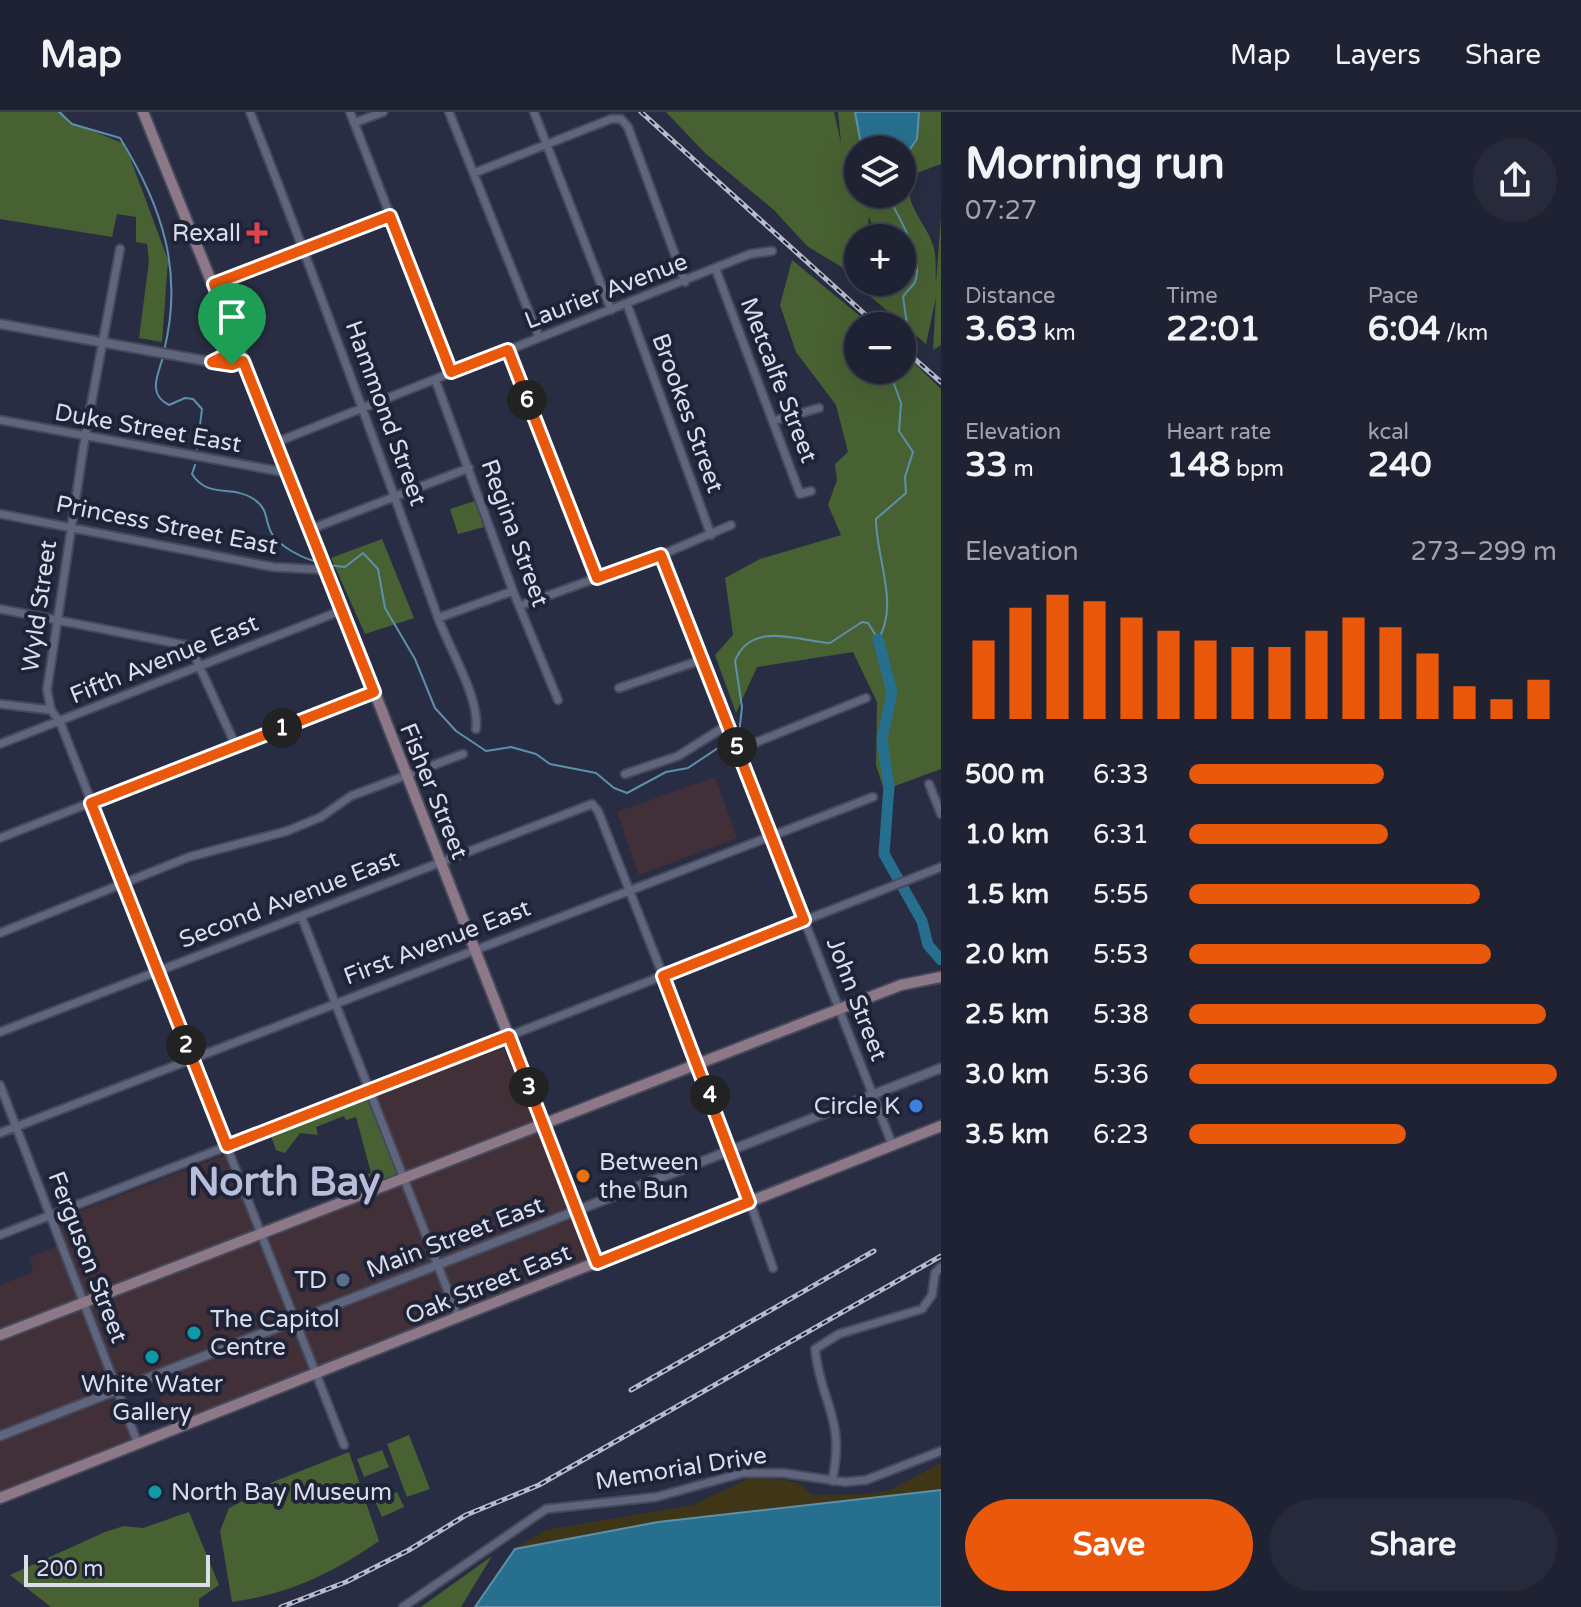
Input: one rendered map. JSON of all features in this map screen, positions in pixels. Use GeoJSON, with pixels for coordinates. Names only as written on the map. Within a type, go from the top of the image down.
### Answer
{"type":"FeatureCollection","features":[{"type":"Feature","properties":{"kind":"main road","name":"Fisher Street"},"geometry":{"type":"LineString","coordinates":[[143,112],[277,442],[597,1263]]}},
{"type":"Feature","properties":{"kind":"main road"},"geometry":{"type":"LineString","coordinates":[[212,362],[228,354],[233,334]]}},
{"type":"Feature","properties":{"kind":"main road"},"geometry":{"type":"LineString","coordinates":[[0,1335],[901,985],[941,977]]}},
{"type":"Feature","properties":{"kind":"main road","name":"Oak Street East"},"geometry":{"type":"LineString","coordinates":[[0,1498],[941,1126]]}},
{"type":"Feature","properties":{"kind":"street","name":"Hammond Street"},"geometry":{"type":"LineString","coordinates":[[250,112],[397,495],[438,618],[475,708],[476,729]]}},
{"type":"Feature","properties":{"kind":"street"},"geometry":{"type":"LineString","coordinates":[[350,112],[451,372]]}},
{"type":"Feature","properties":{"kind":"street"},"geometry":{"type":"LineString","coordinates":[[354,123],[383,112]]}},
{"type":"Feature","properties":{"kind":"street"},"geometry":{"type":"LineString","coordinates":[[449,112],[539,337]]}},
{"type":"Feature","properties":{"kind":"street"},"geometry":{"type":"LineString","coordinates":[[534,112],[611,310]]}},
{"type":"Feature","properties":{"kind":"street"},"geometry":{"type":"LineString","coordinates":[[474,173],[611,119],[621,119],[628,127],[685,282]]}},
{"type":"Feature","properties":{"kind":"street"},"geometry":{"type":"LineString","coordinates":[[214,284],[390,216]]}},
{"type":"Feature","properties":{"kind":"street","name":"Wyld Street"},"geometry":{"type":"LineString","coordinates":[[51,710],[47,672],[85,437],[120,249]]}},
{"type":"Feature","properties":{"kind":"street","name":"Laurier Avenue"},"geometry":{"type":"LineString","coordinates":[[277,442],[750,254],[772,251]]}},
{"type":"Feature","properties":{"kind":"street","name":"Metcalfe Street"},"geometry":{"type":"LineString","coordinates":[[716,270],[800,494],[811,491]]}},
{"type":"Feature","properties":{"kind":"street","name":"Brookes Street"},"geometry":{"type":"LineString","coordinates":[[627,304],[711,535]]}},
{"type":"Feature","properties":{"kind":"street"},"geometry":{"type":"LineString","coordinates":[[0,324],[212,362],[232,365],[243,361]]}},
{"type":"Feature","properties":{"kind":"street"},"geometry":{"type":"LineString","coordinates":[[508,350],[597,578]]}},
{"type":"Feature","properties":{"kind":"street","name":"Regina Street"},"geometry":{"type":"LineString","coordinates":[[435,379],[513,591],[558,700]]}},
{"type":"Feature","properties":{"kind":"street"},"geometry":{"type":"LineString","coordinates":[[773,421],[819,408]]}},
{"type":"Feature","properties":{"kind":"street","name":"Duke Street East"},"geometry":{"type":"LineString","coordinates":[[0,420],[289,474]]}},
{"type":"Feature","properties":{"kind":"street"},"geometry":{"type":"LineString","coordinates":[[311,529],[469,468]]}},
{"type":"Feature","properties":{"kind":"street","name":"Princess Street East"},"geometry":{"type":"LineString","coordinates":[[0,514],[273,567],[325,564]]}},
{"type":"Feature","properties":{"kind":"street"},"geometry":{"type":"LineString","coordinates":[[519,606],[661,555],[731,525]]}},
{"type":"Feature","properties":{"kind":"street","name":"John Street"},"geometry":{"type":"LineString","coordinates":[[661,555],[892,1144]]}},
{"type":"Feature","properties":{"kind":"street"},"geometry":{"type":"LineString","coordinates":[[438,618],[513,591]]}},
{"type":"Feature","properties":{"kind":"street"},"geometry":{"type":"LineString","coordinates":[[0,609],[99,626],[123,636],[190,646],[236,746]]}},
{"type":"Feature","properties":{"kind":"street","name":"Fifth Avenue East"},"geometry":{"type":"LineString","coordinates":[[0,744],[343,610]]}},
{"type":"Feature","properties":{"kind":"street"},"geometry":{"type":"LineString","coordinates":[[619,688],[701,660]]}},
{"type":"Feature","properties":{"kind":"street"},"geometry":{"type":"LineString","coordinates":[[0,838],[374,692]]}},
{"type":"Feature","properties":{"kind":"street"},"geometry":{"type":"LineString","coordinates":[[737,749],[866,698]]}},
{"type":"Feature","properties":{"kind":"street"},"geometry":{"type":"LineString","coordinates":[[0,704],[51,710],[60,722],[344,1445]]}},
{"type":"Feature","properties":{"kind":"street"},"geometry":{"type":"LineString","coordinates":[[625,774],[678,756],[730,729]]}},
{"type":"Feature","properties":{"kind":"street"},"geometry":{"type":"LineString","coordinates":[[0,933],[189,857],[287,831],[321,817],[351,796],[463,754]]}},
{"type":"Feature","properties":{"kind":"street"},"geometry":{"type":"LineString","coordinates":[[929,784],[941,814]]}},
{"type":"Feature","properties":{"kind":"street","name":"First Avenue East"},"geometry":{"type":"LineString","coordinates":[[0,1133],[475,947],[873,797]]}},
{"type":"Feature","properties":{"kind":"street","name":"Second Avenue East"},"geometry":{"type":"LineString","coordinates":[[0,1032],[592,804],[598,811],[629,890]]}},
{"type":"Feature","properties":{"kind":"street"},"geometry":{"type":"LineString","coordinates":[[0,1235],[941,867]]}},
{"type":"Feature","properties":{"kind":"street"},"geometry":{"type":"LineString","coordinates":[[629,890],[732,1150],[773,1268]]}},
{"type":"Feature","properties":{"kind":"street"},"geometry":{"type":"LineString","coordinates":[[302,918],[458,1317]]}},
{"type":"Feature","properties":{"kind":"street","name":"Main Street East"},"geometry":{"type":"LineString","coordinates":[[0,1436],[941,1068]]}},
{"type":"Feature","properties":{"kind":"street","name":"Ferguson Street"},"geometry":{"type":"LineString","coordinates":[[0,1085],[138,1444]]}},
{"type":"Feature","properties":{"kind":"street"},"geometry":{"type":"LineString","coordinates":[[832,1481],[838,1450],[837,1429],[815,1349],[839,1334],[922,1309],[932,1295],[935,1273],[941,1267]]}},
{"type":"Feature","properties":{"kind":"street","name":"Memorial Drive"},"geometry":{"type":"LineString","coordinates":[[403,1607],[546,1509],[656,1497],[743,1473],[783,1473],[832,1481],[866,1480],[941,1451]]}},
{"type":"Feature","properties":{"kind":"shaded area"},"geometry":{"type":"Polygon","coordinates":[[[715,777],[737,838],[639,875],[617,812],[715,777]]]}},
{"type":"Feature","properties":{"kind":"shaded area"},"geometry":{"type":"Polygon","coordinates":[[[503,1046],[592,1261],[172,1429],[154,1381],[117,1397],[132,1442],[0,1491],[0,1285],[33,1272],[29,1258],[64,1243],[56,1220],[230,1153],[261,1233],[402,1178],[371,1095],[503,1046]]]}},
{"type":"Feature","properties":{"kind":"green space"},"geometry":{"type":"Polygon","coordinates":[[[0,112],[62,112],[70,122],[125,144],[168,260],[162,342],[139,338],[149,261],[147,244],[136,242],[136,217],[117,214],[112,237],[0,219],[0,112]]]}},
{"type":"Feature","properties":{"kind":"green space"},"geometry":{"type":"Polygon","coordinates":[[[666,112],[834,112],[841,143],[838,112],[941,112],[941,164],[916,173],[916,136],[844,136],[844,208],[914,208],[933,245],[936,284],[941,216],[941,345],[933,350],[936,297],[926,344],[916,335],[916,312],[889,312],[870,296],[916,296],[916,224],[872,224],[869,216],[868,224],[844,224],[844,268],[807,246],[774,210],[705,153],[666,112]]]}},
{"type":"Feature","properties":{"kind":"green space"},"geometry":{"type":"Polygon","coordinates":[[[792,260],[855,312],[844,312],[844,384],[916,384],[916,365],[941,389],[941,769],[884,790],[876,765],[877,702],[853,652],[757,667],[736,713],[715,655],[733,635],[725,578],[760,559],[841,535],[828,505],[837,480],[835,464],[848,452],[836,405],[796,352],[780,305],[792,260]]]}},
{"type":"Feature","properties":{"kind":"green space"},"geometry":{"type":"Polygon","coordinates":[[[475,501],[484,527],[458,534],[450,509],[475,501]]]}},
{"type":"Feature","properties":{"kind":"green space"},"geometry":{"type":"Polygon","coordinates":[[[382,539],[414,618],[365,634],[331,558],[382,539]]]}},
{"type":"Feature","properties":{"kind":"green space"},"geometry":{"type":"Polygon","coordinates":[[[369,1090],[402,1178],[369,1190],[364,1176],[371,1173],[356,1117],[346,1120],[344,1116],[316,1127],[318,1135],[300,1133],[285,1153],[276,1150],[269,1130],[369,1090]]]}},
{"type":"Feature","properties":{"kind":"green space"},"geometry":{"type":"Polygon","coordinates":[[[409,1435],[430,1489],[407,1497],[387,1444],[409,1435]]]}},
{"type":"Feature","properties":{"kind":"green space"},"geometry":{"type":"Polygon","coordinates":[[[382,1450],[389,1467],[364,1477],[357,1459],[382,1450]]]}},
{"type":"Feature","properties":{"kind":"green space"},"geometry":{"type":"Polygon","coordinates":[[[349,1452],[379,1541],[345,1563],[291,1588],[232,1602],[220,1531],[229,1508],[256,1494],[255,1489],[349,1452]]]}},
{"type":"Feature","properties":{"kind":"green space"},"geometry":{"type":"Polygon","coordinates":[[[397,1492],[404,1507],[382,1517],[375,1501],[397,1492]]]}},
{"type":"Feature","properties":{"kind":"green space"},"geometry":{"type":"Polygon","coordinates":[[[189,1512],[219,1585],[199,1599],[199,1607],[51,1607],[10,1575],[105,1532],[124,1526],[143,1528],[189,1512]]]}},
{"type":"Feature","properties":{"kind":"green space"},"geometry":{"type":"Polygon","coordinates":[[[492,1556],[461,1607],[421,1607],[492,1556]]]}},
{"type":"Feature","properties":{"kind":"sand"},"geometry":{"type":"Polygon","coordinates":[[[941,1463],[941,1490],[658,1522],[515,1549],[546,1530],[693,1505],[752,1477],[800,1484],[813,1495],[868,1494],[890,1490],[941,1463]]]}},
{"type":"Feature","properties":{"kind":"water"},"geometry":{"type":"Polygon","coordinates":[[[855,112],[919,112],[916,140],[916,136],[859,136],[855,112]]]}},
{"type":"Feature","properties":{"kind":"water"},"geometry":{"type":"Polygon","coordinates":[[[941,1490],[941,1607],[475,1607],[515,1549],[658,1522],[941,1490]]]}},
{"type":"Feature","properties":{"kind":"waterway"},"geometry":{"type":"LineString","coordinates":[[59,112],[72,124],[120,138],[158,214],[170,266],[170,322],[164,351]]}},
{"type":"Feature","properties":{"kind":"waterway"},"geometry":{"type":"LineString","coordinates":[[894,208],[916,261],[915,282],[903,297],[905,312]]}},
{"type":"Feature","properties":{"kind":"waterway"},"geometry":{"type":"LineString","coordinates":[[163,357],[156,384],[162,401],[169,405],[185,398],[193,399],[202,409],[197,449]]}},
{"type":"Feature","properties":{"kind":"waterway"},"geometry":{"type":"LineString","coordinates":[[879,638],[885,624],[887,595],[876,519],[906,493],[905,477],[913,452],[899,431],[901,403],[894,384]]}},
{"type":"Feature","properties":{"kind":"waterway"},"geometry":{"type":"LineString","coordinates":[[195,465],[192,474],[198,482],[212,489],[252,498],[264,511],[276,539],[293,552],[318,562]]}},
{"type":"Feature","properties":{"kind":"waterway"},"geometry":{"type":"LineString","coordinates":[[328,565],[345,567],[363,553],[378,569],[385,608],[415,659],[435,708],[456,731],[486,751],[511,747],[536,754],[550,764],[596,773],[614,788],[627,793],[666,772],[688,768],[739,734],[742,707],[735,661],[742,648],[752,641],[776,636],[830,643],[862,622],[868,623],[878,639]]}},
{"type":"Feature","properties":{"kind":"waterway"},"geometry":{"type":"LineString","coordinates":[[878,639],[892,692],[882,740],[889,786],[884,854],[922,921],[928,945],[941,960]]}},
{"type":"Feature","properties":{"kind":"railway"},"geometry":{"type":"LineString","coordinates":[[641,112],[862,312]]}},
{"type":"Feature","properties":{"kind":"railway"},"geometry":{"type":"LineString","coordinates":[[916,360],[941,382]]}},
{"type":"Feature","properties":{"kind":"railway"},"geometry":{"type":"LineString","coordinates":[[631,1390],[874,1251]]}},
{"type":"Feature","properties":{"kind":"railway"},"geometry":{"type":"LineString","coordinates":[[281,1607],[346,1582],[409,1550],[466,1515],[539,1485],[941,1256]]}},
{"type":"Feature","properties":{"kind":"place","name":"Rexall"},"geometry":{"type":"Point","coordinates":[257,233]}},
{"type":"Feature","properties":{"kind":"place","name":"Circle K"},"geometry":{"type":"Point","coordinates":[916,1106]}},
{"type":"Feature","properties":{"kind":"place","name":"Between the Bun"},"geometry":{"type":"Point","coordinates":[583,1176]}},
{"type":"Feature","properties":{"kind":"place","name":"TD"},"geometry":{"type":"Point","coordinates":[343,1280]}},
{"type":"Feature","properties":{"kind":"place","name":"The Capitol Centre"},"geometry":{"type":"Point","coordinates":[194,1333]}},
{"type":"Feature","properties":{"kind":"place","name":"White Water Gallery"},"geometry":{"type":"Point","coordinates":[152,1357]}},
{"type":"Feature","properties":{"kind":"place","name":"North Bay Museum"},"geometry":{"type":"Point","coordinates":[155,1492]}},
{"type":"Feature","properties":{"kind":"district","name":"North Bay"},"geometry":{"type":"Point","coordinates":[284,1181]}},
{"type":"Feature","properties":{"kind":"route"},"geometry":{"type":"LineString","coordinates":[[390,216],[451,372],[508,350],[597,578],[661,555],[804,920],[663,976],[732,1150],[749,1202],[597,1263],[509,1036],[227,1146],[91,803],[374,692],[243,361],[232,365],[212,362],[228,354],[233,334],[214,284],[390,216]]}}]}
